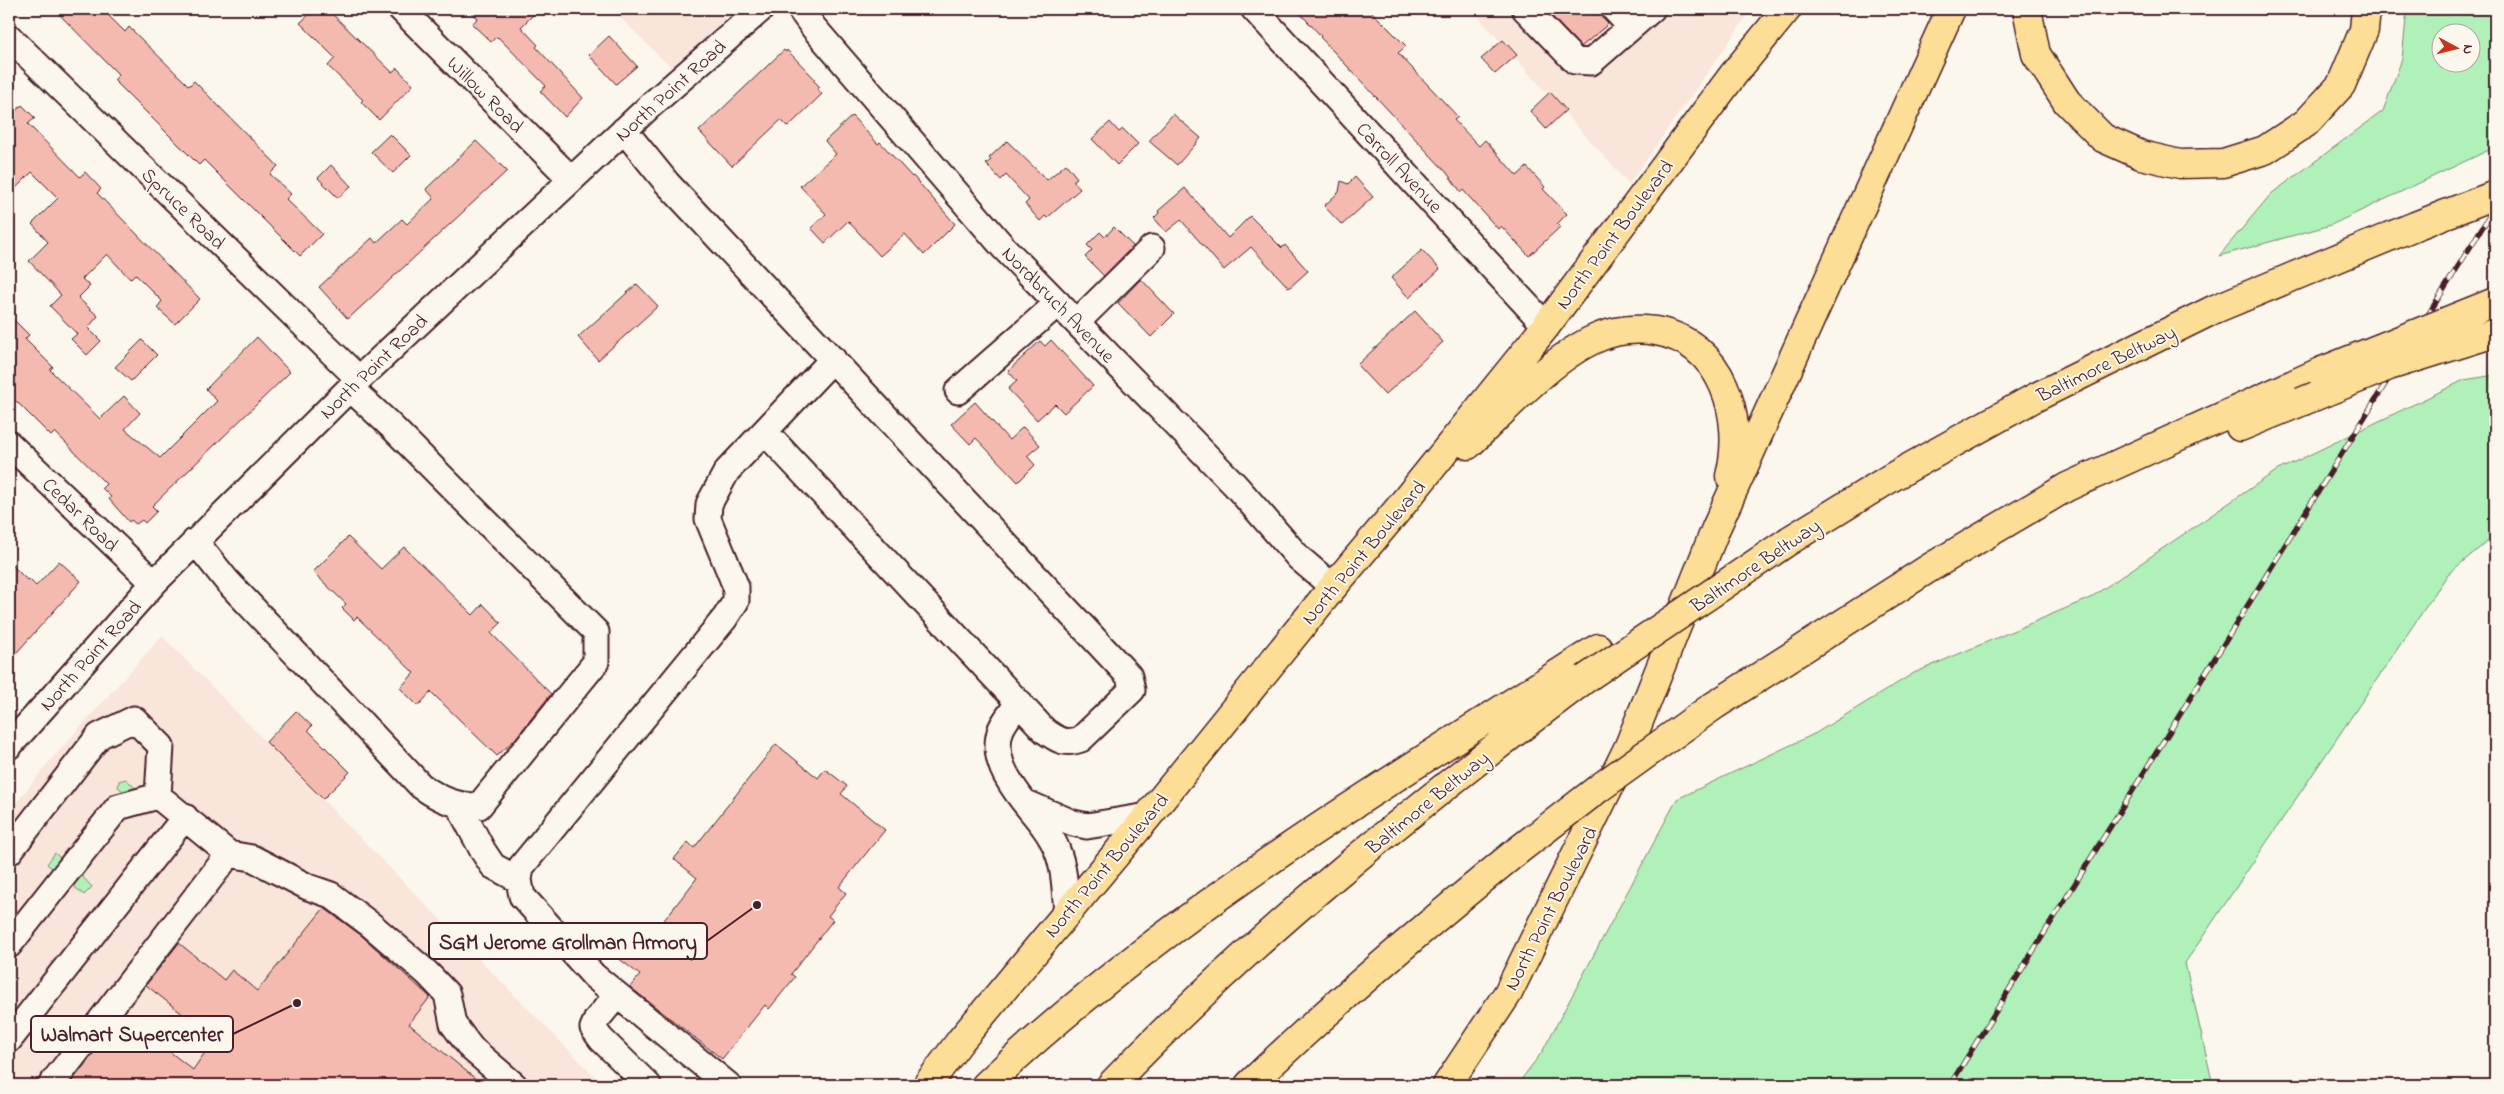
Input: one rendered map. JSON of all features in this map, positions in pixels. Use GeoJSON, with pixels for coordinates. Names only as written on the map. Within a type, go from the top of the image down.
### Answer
{"type":"FeatureCollection","features":[{"type":"Feature","properties":{"kind":"main road","name":"North Point Boulevard"},"geometry":{"type":"LineString","coordinates":[[926,1085],[1148,816],[1546,326],[1733,75],[1787,9]]}},
{"type":"Feature","properties":{"kind":"main road","name":"North Point Boulevard"},"geometry":{"type":"LineString","coordinates":[[1447,1085],[1508,993],[1629,746],[1716,528],[1802,334],[1951,9]]}},
{"type":"Feature","properties":{"kind":"main road"},"geometry":{"type":"LineString","coordinates":[[2027,9],[2036,54],[2067,102],[2103,138],[2141,155],[2180,164],[2223,163],[2240,158],[2265,150],[2306,124],[2340,85],[2364,30],[2366,9]]}},
{"type":"Feature","properties":{"kind":"main road","name":"Baltimore Beltway"},"geometry":{"type":"LineString","coordinates":[[1111,1085],[1229,971],[1344,870],[1480,758],[1585,680],[1790,540],[1894,476],[2034,398],[2215,309],[2495,195]]}},
{"type":"Feature","properties":{"kind":"main road"},"geometry":{"type":"LineString","coordinates":[[1249,1085],[1302,1034],[1418,932],[1516,852],[1599,788],[1712,707],[1828,631],[1931,567],[2068,487],[2320,372],[2495,302]]}},
{"type":"Feature","properties":{"kind":"main road"},"geometry":{"type":"LineString","coordinates":[[1400,507],[1534,384],[1580,346],[1598,337],[1620,331],[1645,329],[1682,339],[1697,348],[1711,362],[1722,382],[1734,425],[1735,456],[1716,528]]}},
{"type":"Feature","properties":{"kind":"main road"},"geometry":{"type":"LineString","coordinates":[[1931,567],[2231,430],[2389,366],[2495,333]]}},
{"type":"Feature","properties":{"kind":"main road"},"geometry":{"type":"LineString","coordinates":[[986,1085],[1072,1008],[1142,953],[1211,903],[1359,803],[1598,648],[1790,540]]}},
{"type":"Feature","properties":{"kind":"main road"},"geometry":{"type":"LineString","coordinates":[[1275,1085],[1423,938],[1516,852]]}},
{"type":"Feature","properties":{"kind":"street","name":"Willow Road"},"geometry":{"type":"LineString","coordinates":[[401,9],[571,179]]}},
{"type":"Feature","properties":{"kind":"street","name":"North Point Road"},"geometry":{"type":"LineString","coordinates":[[9,746],[154,583],[354,383],[624,130],[761,9]]}},
{"type":"Feature","properties":{"kind":"street","name":"Nordbruch Avenue"},"geometry":{"type":"LineString","coordinates":[[800,9],[814,28],[1004,248],[1235,485],[1299,558],[1333,587]]}},
{"type":"Feature","properties":{"kind":"street","name":"Carroll Avenue"},"geometry":{"type":"LineString","coordinates":[[1254,9],[1546,326]]}},
{"type":"Feature","properties":{"kind":"street"},"geometry":{"type":"LineString","coordinates":[[1524,9],[1575,61],[1591,62],[1652,9]]}},
{"type":"Feature","properties":{"kind":"street"},"geometry":{"type":"LineString","coordinates":[[1614,9],[1631,27]]}},
{"type":"Feature","properties":{"kind":"street","name":"Spruce Road"},"geometry":{"type":"LineString","coordinates":[[9,37],[354,383],[390,425],[596,632],[596,662],[479,806],[459,806]]}},
{"type":"Feature","properties":{"kind":"street"},"geometry":{"type":"LineString","coordinates":[[624,130],[667,183],[1129,676],[1132,690],[1081,739],[1071,743],[1060,742],[1045,731],[765,432]]}},
{"type":"Feature","properties":{"kind":"street"},"geometry":{"type":"LineString","coordinates":[[1077,322],[1152,248]]}},
{"type":"Feature","properties":{"kind":"street"},"geometry":{"type":"LineString","coordinates":[[958,391],[1058,303]]}},
{"type":"Feature","properties":{"kind":"street"},"geometry":{"type":"LineString","coordinates":[[728,1085],[594,976],[522,896],[519,880],[521,866],[719,626],[736,601],[736,587],[708,518],[708,504],[727,471],[833,360]]}},
{"type":"Feature","properties":{"kind":"street","name":"Cedar Road"},"geometry":{"type":"LineString","coordinates":[[9,444],[154,583]]}},
{"type":"Feature","properties":{"kind":"street"},"geometry":{"type":"LineString","coordinates":[[195,541],[227,582],[421,786],[440,799],[459,806],[493,866],[519,880]]}},
{"type":"Feature","properties":{"kind":"street"},"geometry":{"type":"LineString","coordinates":[[1019,702],[1001,730],[998,753],[1005,777],[1047,831],[1057,850],[1062,868],[1068,912]]}},
{"type":"Feature","properties":{"kind":"street"},"geometry":{"type":"LineString","coordinates":[[9,852],[100,736],[134,719],[161,746],[158,796]]}},
{"type":"Feature","properties":{"kind":"street"},"geometry":{"type":"LineString","coordinates":[[158,796],[229,854],[252,858],[308,887],[331,895],[371,925],[427,973],[447,994],[453,1024],[471,1048],[514,1085]]}},
{"type":"Feature","properties":{"kind":"street"},"geometry":{"type":"LineString","coordinates":[[9,944],[118,807],[158,796]]}},
{"type":"Feature","properties":{"kind":"street"},"geometry":{"type":"LineString","coordinates":[[1024,802],[1073,823],[1087,826],[1148,816]]}},
{"type":"Feature","properties":{"kind":"street"},"geometry":{"type":"LineString","coordinates":[[9,1040],[185,817]]}},
{"type":"Feature","properties":{"kind":"street"},"geometry":{"type":"LineString","coordinates":[[50,1085],[229,854]]}},
{"type":"Feature","properties":{"kind":"street"},"geometry":{"type":"LineString","coordinates":[[617,995],[597,1019],[593,1028],[601,1040],[648,1085]]}},
{"type":"Feature","properties":{"kind":"shaded area"},"geometry":{"type":"Polygon","coordinates":[[[612,9],[736,9],[673,70],[612,9]]]}},
{"type":"Feature","properties":{"kind":"shaded area"},"geometry":{"type":"Polygon","coordinates":[[[1471,9],[1752,9],[1629,184],[1471,9]]]}},
{"type":"Feature","properties":{"kind":"shaded area"},"geometry":{"type":"Polygon","coordinates":[[[162,636],[603,1085],[9,1085],[9,812],[49,762],[162,636]]]}},
{"type":"Feature","properties":{"kind":"green space"},"geometry":{"type":"Polygon","coordinates":[[[2407,9],[2495,9],[2495,142],[2491,149],[2331,225],[2219,256],[2271,194],[2383,111],[2402,59],[2407,9]]]}},
{"type":"Feature","properties":{"kind":"green space"},"geometry":{"type":"Polygon","coordinates":[[[2495,375],[2495,535],[2448,574],[2185,963],[2213,1085],[1517,1085],[1542,1052],[1677,799],[1816,733],[1914,673],[2090,598],[2276,471],[2464,380],[2495,375]]]}},
{"type":"Feature","properties":{"kind":"green space"},"geometry":{"type":"Polygon","coordinates":[[[126,779],[142,795],[80,874],[92,887],[84,895],[47,864],[55,853],[71,869],[129,796],[118,787],[119,781],[126,779]]]}},
{"type":"Feature","properties":{"kind":"building"},"geometry":{"type":"Polygon","coordinates":[[[54,9],[102,9],[125,32],[129,27],[189,86],[194,81],[278,166],[270,174],[291,194],[286,199],[322,234],[300,256],[204,160],[199,165],[114,80],[119,75],[54,9]]]}},
{"type":"Feature","properties":{"kind":"building"},"geometry":{"type":"Polygon","coordinates":[[[315,9],[327,9],[392,72],[397,68],[413,85],[379,120],[361,102],[363,100],[328,66],[335,58],[300,23],[315,9]]]}},
{"type":"Feature","properties":{"kind":"building"},"geometry":{"type":"Polygon","coordinates":[[[467,9],[539,9],[521,27],[538,45],[536,47],[583,98],[565,117],[540,91],[546,86],[499,38],[496,37],[491,42],[472,24],[478,18],[467,9]]]}},
{"type":"Feature","properties":{"kind":"building"},"geometry":{"type":"Polygon","coordinates":[[[1296,9],[1369,9],[1406,46],[1398,53],[1458,117],[1454,120],[1479,146],[1485,140],[1517,176],[1527,167],[1545,187],[1543,189],[1567,214],[1557,224],[1560,227],[1529,256],[1501,226],[1498,229],[1463,190],[1461,192],[1447,173],[1296,9]]]}},
{"type":"Feature","properties":{"kind":"building"},"geometry":{"type":"Polygon","coordinates":[[[1545,9],[1594,9],[1608,24],[1581,47],[1545,9]]]}},
{"type":"Feature","properties":{"kind":"building"},"geometry":{"type":"Polygon","coordinates":[[[609,36],[637,66],[616,84],[589,55],[609,36]]]}},
{"type":"Feature","properties":{"kind":"building"},"geometry":{"type":"Polygon","coordinates":[[[1503,40],[1517,55],[1495,74],[1481,59],[1503,40]]]}},
{"type":"Feature","properties":{"kind":"building"},"geometry":{"type":"Polygon","coordinates":[[[784,50],[786,52],[787,50],[815,79],[813,80],[820,87],[817,89],[822,94],[788,127],[781,120],[732,166],[699,131],[784,50]]]}},
{"type":"Feature","properties":{"kind":"building"},"geometry":{"type":"Polygon","coordinates":[[[1550,92],[1566,110],[1546,129],[1530,111],[1550,92]]]}},
{"type":"Feature","properties":{"kind":"building"},"geometry":{"type":"Polygon","coordinates":[[[22,105],[35,118],[28,124],[80,177],[85,172],[101,189],[97,193],[200,299],[175,324],[157,308],[162,301],[135,274],[130,279],[107,254],[82,279],[90,286],[78,298],[98,316],[88,328],[101,341],[87,355],[71,339],[77,334],[50,306],[61,295],[29,261],[48,242],[32,224],[58,198],[32,172],[9,195],[9,117],[22,105]]]}},
{"type":"Feature","properties":{"kind":"building"},"geometry":{"type":"Polygon","coordinates":[[[1173,114],[1201,138],[1177,165],[1149,141],[1173,114]]]}},
{"type":"Feature","properties":{"kind":"building"},"geometry":{"type":"Polygon","coordinates":[[[852,116],[878,144],[880,142],[913,176],[955,224],[924,255],[905,234],[880,256],[848,221],[825,243],[811,228],[826,214],[800,186],[836,154],[825,141],[852,116]]]}},
{"type":"Feature","properties":{"kind":"building"},"geometry":{"type":"Polygon","coordinates":[[[1110,122],[1119,132],[1123,129],[1138,144],[1117,165],[1092,139],[1110,122]]]}},
{"type":"Feature","properties":{"kind":"building"},"geometry":{"type":"Polygon","coordinates":[[[390,134],[411,155],[393,173],[371,152],[390,134]]]}},
{"type":"Feature","properties":{"kind":"building"},"geometry":{"type":"Polygon","coordinates":[[[476,141],[507,171],[348,319],[319,287],[372,238],[376,243],[402,219],[407,224],[434,198],[426,189],[476,141]]]}},
{"type":"Feature","properties":{"kind":"building"},"geometry":{"type":"Polygon","coordinates":[[[1007,141],[1047,180],[1066,164],[1077,178],[1073,181],[1080,189],[1047,218],[1045,216],[1040,221],[1025,204],[1029,200],[1006,175],[1001,180],[986,164],[991,160],[989,158],[1007,141]]]}},
{"type":"Feature","properties":{"kind":"building"},"geometry":{"type":"Polygon","coordinates":[[[331,165],[351,186],[338,198],[318,178],[331,165]]]}},
{"type":"Feature","properties":{"kind":"building"},"geometry":{"type":"Polygon","coordinates":[[[1355,177],[1373,197],[1342,225],[1324,206],[1339,192],[1341,181],[1348,184],[1355,177]]]}},
{"type":"Feature","properties":{"kind":"building"},"geometry":{"type":"Polygon","coordinates":[[[1185,188],[1228,238],[1250,216],[1282,248],[1285,245],[1308,271],[1289,288],[1251,247],[1224,270],[1181,220],[1166,232],[1154,218],[1159,213],[1158,211],[1185,188]]]}},
{"type":"Feature","properties":{"kind":"building"},"geometry":{"type":"Polygon","coordinates":[[[1114,227],[1133,246],[1104,276],[1085,257],[1092,250],[1087,245],[1100,232],[1105,237],[1114,227]]]}},
{"type":"Feature","properties":{"kind":"building"},"geometry":{"type":"Polygon","coordinates":[[[1422,250],[1440,269],[1409,298],[1391,278],[1422,250]]]}},
{"type":"Feature","properties":{"kind":"building"},"geometry":{"type":"Polygon","coordinates":[[[1141,279],[1174,314],[1151,337],[1118,303],[1141,279]]]}},
{"type":"Feature","properties":{"kind":"building"},"geometry":{"type":"Polygon","coordinates":[[[637,284],[658,306],[598,360],[578,337],[637,284]]]}},
{"type":"Feature","properties":{"kind":"building"},"geometry":{"type":"Polygon","coordinates":[[[1415,311],[1443,342],[1385,395],[1357,365],[1415,311]]]}},
{"type":"Feature","properties":{"kind":"building"},"geometry":{"type":"Polygon","coordinates":[[[9,315],[29,335],[25,339],[53,367],[50,370],[100,419],[124,396],[140,413],[125,429],[160,458],[217,401],[206,389],[257,337],[290,372],[152,506],[157,511],[145,523],[142,520],[136,524],[131,520],[129,522],[109,499],[111,497],[102,488],[106,484],[55,432],[51,436],[9,394],[9,315]]]}},
{"type":"Feature","properties":{"kind":"building"},"geometry":{"type":"Polygon","coordinates":[[[142,340],[157,355],[131,381],[115,367],[142,340]]]}},
{"type":"Feature","properties":{"kind":"building"},"geometry":{"type":"Polygon","coordinates":[[[1051,340],[1093,386],[1064,413],[1055,404],[1037,420],[1008,389],[1017,381],[1008,371],[1040,341],[1045,346],[1051,340]]]}},
{"type":"Feature","properties":{"kind":"building"},"geometry":{"type":"Polygon","coordinates":[[[975,402],[1009,440],[1023,427],[1040,445],[1027,456],[1035,465],[1018,482],[976,438],[970,444],[951,424],[975,402]]]}},
{"type":"Feature","properties":{"kind":"building"},"geometry":{"type":"Polygon","coordinates":[[[348,537],[381,569],[404,547],[473,615],[483,604],[501,623],[491,633],[551,694],[515,739],[497,756],[431,692],[418,706],[400,688],[414,673],[357,617],[354,620],[342,608],[346,604],[313,572],[348,537]]]}},
{"type":"Feature","properties":{"kind":"building"},"geometry":{"type":"Polygon","coordinates":[[[59,561],[81,581],[9,661],[9,562],[36,586],[59,561]]]}},
{"type":"Feature","properties":{"kind":"building"},"geometry":{"type":"Polygon","coordinates":[[[296,711],[312,726],[308,730],[350,772],[323,799],[266,742],[296,711]]]}},
{"type":"Feature","properties":{"kind":"building"},"geometry":{"type":"Polygon","coordinates":[[[776,744],[818,778],[825,769],[847,786],[841,794],[885,830],[839,887],[846,893],[828,916],[833,920],[791,974],[795,977],[769,1009],[765,1005],[722,1059],[630,987],[640,975],[613,954],[639,921],[654,933],[697,878],[674,859],[688,842],[694,848],[776,744]]]}},
{"type":"Feature","properties":{"kind":"building"},"geometry":{"type":"Polygon","coordinates":[[[324,908],[362,936],[430,997],[409,1024],[483,1085],[69,1085],[123,1015],[193,1070],[214,1039],[146,985],[179,943],[224,980],[232,970],[257,991],[324,908]]]}},
{"type":"Feature","properties":{"kind":"railway"},"geometry":{"type":"LineString","coordinates":[[1950,1085],[2495,207]]}},
{"type":"Feature","properties":{"kind":"place","name":"SGM Jerome Grollman Armory"},"geometry":{"type":"Point","coordinates":[757,905]}},
{"type":"Feature","properties":{"kind":"place","name":"Walmart Supercenter"},"geometry":{"type":"Point","coordinates":[297,1003]}}]}
